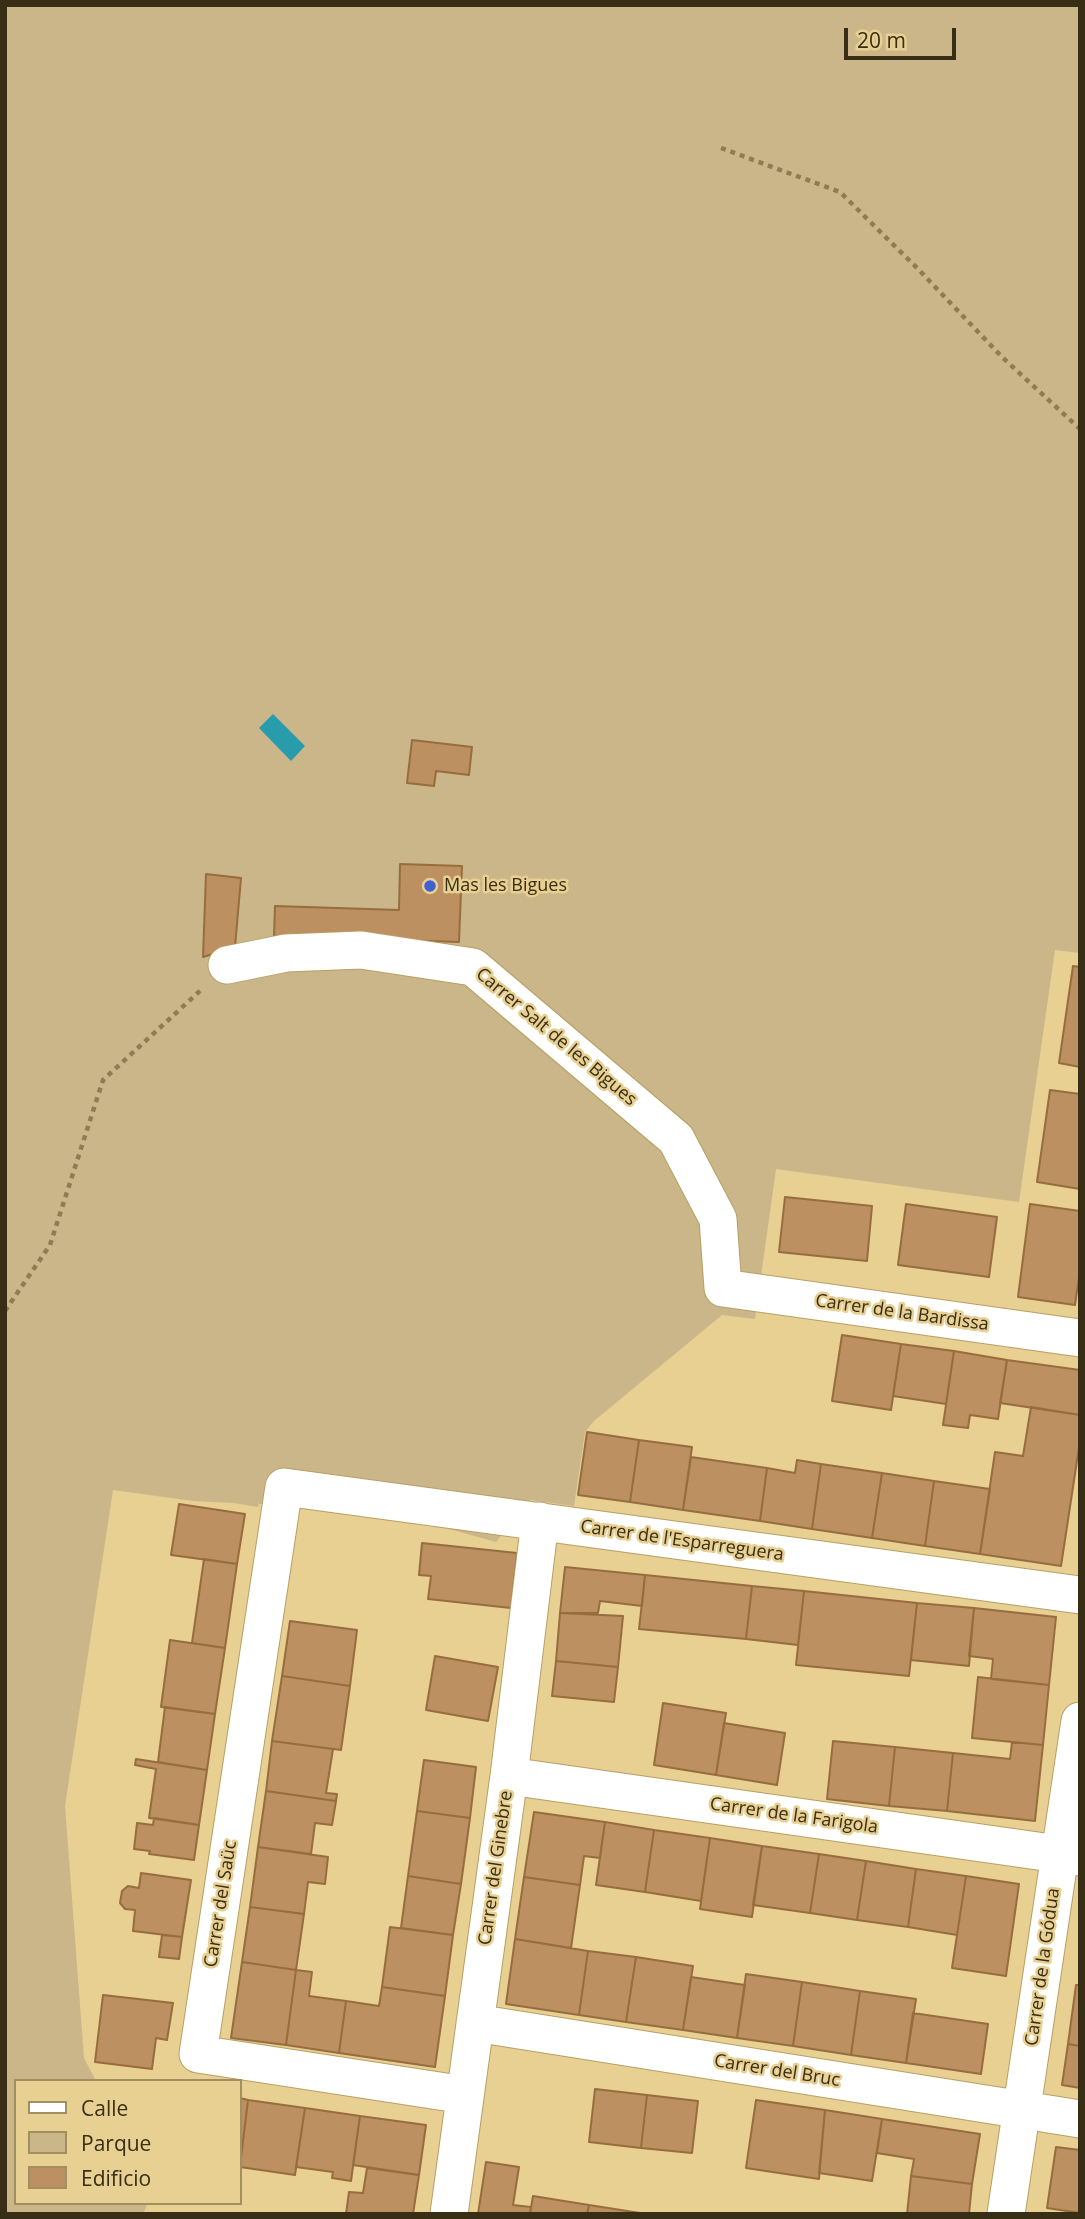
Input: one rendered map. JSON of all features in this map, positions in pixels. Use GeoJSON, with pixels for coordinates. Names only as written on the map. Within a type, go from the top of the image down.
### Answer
{"type":"FeatureCollection","features":[{"type":"Feature","properties":{"kind":"street","name":"Carrer Salt de les Bigues"},"geometry":{"type":"LineString","coordinates":[[227,965],[286,953],[361,950],[473,967],[676,1139],[718,1219],[723,1287]]}},
{"type":"Feature","properties":{"kind":"street","name":"Carrer de la Bardissa"},"geometry":{"type":"LineString","coordinates":[[723,1287],[1080,1338]]}},
{"type":"Feature","properties":{"kind":"street","name":"Carrer de l'Esparreguera"},"geometry":{"type":"LineString","coordinates":[[284,1487],[1080,1595]]}},
{"type":"Feature","properties":{"kind":"street","name":"Carrer del Saüc"},"geometry":{"type":"LineString","coordinates":[[284,1487],[198,2054],[465,2095]]}},
{"type":"Feature","properties":{"kind":"street","name":"Carrer del Ginebre"},"geometry":{"type":"LineString","coordinates":[[449,2214],[509,1776],[540,1521]]}},
{"type":"Feature","properties":{"kind":"street","name":"Carrer de la Gódua"},"geometry":{"type":"LineString","coordinates":[[1006,2214],[1022,2110],[1070,1855],[1080,1721]]}},
{"type":"Feature","properties":{"kind":"street","name":"Carrer de la Farigola"},"geometry":{"type":"LineString","coordinates":[[509,1776],[1070,1855]]}},
{"type":"Feature","properties":{"kind":"street","name":"Carrer del Bruc"},"geometry":{"type":"LineString","coordinates":[[475,2023],[1080,2119]]}},
{"type":"Feature","properties":{"kind":"path"},"geometry":{"type":"LineString","coordinates":[[721,148],[840,192],[1002,357],[1080,429]]}},
{"type":"Feature","properties":{"kind":"path"},"geometry":{"type":"LineString","coordinates":[[5,1311],[50,1245],[103,1080],[227,965]]}},
{"type":"Feature","properties":{"kind":"green space"},"geometry":{"type":"Polygon","coordinates":[[[5,5],[1080,5],[1080,953],[1055,950],[1019,1202],[776,1169],[755,1319],[722,1315],[594,1421],[585,1432],[574,1506],[530,1500],[496,1542],[377,1509],[259,1504],[258,1507],[113,1490],[65,1806],[84,2058],[95,2079],[14,2079],[14,2205],[147,2205],[143,2214],[5,2214],[5,5]]]}},
{"type":"Feature","properties":{"kind":"water"},"geometry":{"type":"Polygon","coordinates":[[[273,714],[305,746],[291,761],[259,728],[273,714]]]}},
{"type":"Feature","properties":{"kind":"building"},"geometry":{"type":"Polygon","coordinates":[[[412,740],[472,747],[469,775],[436,771],[434,786],[407,783],[412,740]]]}},
{"type":"Feature","properties":{"kind":"building","name":"Mas les Bigues"},"geometry":{"type":"Polygon","coordinates":[[[400,864],[462,866],[459,942],[274,936],[275,906],[399,910],[400,864]]]}},
{"type":"Feature","properties":{"kind":"building"},"geometry":{"type":"Polygon","coordinates":[[[206,874],[241,878],[235,947],[203,957],[206,874]]]}},
{"type":"Feature","properties":{"kind":"building"},"geometry":{"type":"Polygon","coordinates":[[[1073,966],[1080,967],[1080,1067],[1059,1063],[1073,966]]]}},
{"type":"Feature","properties":{"kind":"building"},"geometry":{"type":"Polygon","coordinates":[[[1050,1090],[1080,1094],[1080,1189],[1037,1182],[1050,1090]]]}},
{"type":"Feature","properties":{"kind":"building"},"geometry":{"type":"Polygon","coordinates":[[[785,1197],[872,1206],[867,1261],[779,1252],[785,1197]]]}},
{"type":"Feature","properties":{"kind":"building"},"geometry":{"type":"Polygon","coordinates":[[[906,1204],[997,1217],[989,1277],[898,1265],[906,1204]]]}},
{"type":"Feature","properties":{"kind":"building"},"geometry":{"type":"Polygon","coordinates":[[[1030,1204],[1080,1211],[1080,1271],[1075,1305],[1018,1297],[1030,1204]]]}},
{"type":"Feature","properties":{"kind":"building"},"geometry":{"type":"Polygon","coordinates":[[[842,1335],[901,1344],[891,1410],[832,1401],[842,1335]]]}},
{"type":"Feature","properties":{"kind":"building"},"geometry":{"type":"Polygon","coordinates":[[[901,1344],[954,1351],[946,1404],[893,1396],[901,1344]]]}},
{"type":"Feature","properties":{"kind":"building"},"geometry":{"type":"Polygon","coordinates":[[[954,1351],[1007,1360],[998,1419],[970,1415],[968,1428],[943,1425],[954,1351]]]}},
{"type":"Feature","properties":{"kind":"building"},"geometry":{"type":"Polygon","coordinates":[[[1007,1360],[1080,1370],[1080,1415],[1000,1403],[1007,1360]]]}},
{"type":"Feature","properties":{"kind":"building"},"geometry":{"type":"Polygon","coordinates":[[[1031,1407],[1080,1415],[1080,1441],[1061,1566],[980,1554],[995,1452],[1023,1456],[1031,1407]]]}},
{"type":"Feature","properties":{"kind":"building"},"geometry":{"type":"Polygon","coordinates":[[[587,1432],[639,1440],[630,1502],[578,1495],[587,1432]]]}},
{"type":"Feature","properties":{"kind":"building"},"geometry":{"type":"Polygon","coordinates":[[[639,1440],[692,1447],[683,1510],[630,1502],[639,1440]]]}},
{"type":"Feature","properties":{"kind":"building"},"geometry":{"type":"Polygon","coordinates":[[[691,1457],[767,1468],[760,1521],[683,1510],[691,1457]]]}},
{"type":"Feature","properties":{"kind":"building"},"geometry":{"type":"Polygon","coordinates":[[[797,1460],[821,1464],[812,1529],[760,1521],[767,1468],[795,1473],[797,1460]]]}},
{"type":"Feature","properties":{"kind":"building"},"geometry":{"type":"Polygon","coordinates":[[[821,1464],[882,1473],[872,1538],[812,1529],[821,1464]]]}},
{"type":"Feature","properties":{"kind":"building"},"geometry":{"type":"Polygon","coordinates":[[[882,1473],[934,1481],[925,1546],[872,1538],[882,1473]]]}},
{"type":"Feature","properties":{"kind":"building"},"geometry":{"type":"Polygon","coordinates":[[[934,1481],[990,1489],[980,1554],[925,1546],[934,1481]]]}},
{"type":"Feature","properties":{"kind":"building"},"geometry":{"type":"Polygon","coordinates":[[[179,1504],[245,1514],[237,1564],[171,1555],[179,1504]]]}},
{"type":"Feature","properties":{"kind":"building"},"geometry":{"type":"Polygon","coordinates":[[[422,1543],[517,1553],[511,1608],[428,1599],[431,1576],[419,1575],[422,1543]]]}},
{"type":"Feature","properties":{"kind":"building"},"geometry":{"type":"Polygon","coordinates":[[[204,1559],[237,1564],[225,1648],[192,1643],[204,1559]]]}},
{"type":"Feature","properties":{"kind":"building"},"geometry":{"type":"Polygon","coordinates":[[[565,1567],[645,1575],[642,1606],[600,1601],[598,1613],[560,1613],[565,1567]]]}},
{"type":"Feature","properties":{"kind":"building"},"geometry":{"type":"Polygon","coordinates":[[[645,1575],[752,1586],[746,1639],[639,1629],[645,1575]]]}},
{"type":"Feature","properties":{"kind":"building"},"geometry":{"type":"Polygon","coordinates":[[[752,1586],[804,1591],[798,1645],[746,1639],[752,1586]]]}},
{"type":"Feature","properties":{"kind":"building"},"geometry":{"type":"Polygon","coordinates":[[[804,1591],[917,1603],[909,1676],[796,1665],[804,1591]]]}},
{"type":"Feature","properties":{"kind":"building"},"geometry":{"type":"Polygon","coordinates":[[[917,1603],[974,1608],[969,1666],[911,1660],[917,1603]]]}},
{"type":"Feature","properties":{"kind":"building"},"geometry":{"type":"Polygon","coordinates":[[[974,1608],[1056,1617],[1049,1685],[991,1679],[993,1659],[969,1656],[974,1608]]]}},
{"type":"Feature","properties":{"kind":"building"},"geometry":{"type":"Polygon","coordinates":[[[560,1613],[623,1616],[618,1667],[556,1661],[560,1613]]]}},
{"type":"Feature","properties":{"kind":"building"},"geometry":{"type":"Polygon","coordinates":[[[290,1621],[357,1630],[350,1686],[282,1676],[290,1621]]]}},
{"type":"Feature","properties":{"kind":"building"},"geometry":{"type":"Polygon","coordinates":[[[170,1640],[225,1648],[215,1714],[161,1707],[170,1640]]]}},
{"type":"Feature","properties":{"kind":"building"},"geometry":{"type":"Polygon","coordinates":[[[435,1656],[498,1667],[488,1721],[426,1710],[435,1656]]]}},
{"type":"Feature","properties":{"kind":"building"},"geometry":{"type":"Polygon","coordinates":[[[556,1661],[618,1667],[614,1702],[552,1696],[556,1661]]]}},
{"type":"Feature","properties":{"kind":"building"},"geometry":{"type":"Polygon","coordinates":[[[282,1676],[350,1686],[341,1750],[272,1741],[282,1676]]]}},
{"type":"Feature","properties":{"kind":"building"},"geometry":{"type":"Polygon","coordinates":[[[978,1677],[1049,1685],[1043,1745],[972,1738],[978,1677]]]}},
{"type":"Feature","properties":{"kind":"building"},"geometry":{"type":"Polygon","coordinates":[[[663,1703],[726,1713],[716,1775],[654,1765],[663,1703]]]}},
{"type":"Feature","properties":{"kind":"building"},"geometry":{"type":"Polygon","coordinates":[[[165,1707],[215,1714],[207,1770],[158,1762],[165,1707]]]}},
{"type":"Feature","properties":{"kind":"building"},"geometry":{"type":"Polygon","coordinates":[[[724,1723],[785,1733],[777,1785],[716,1775],[724,1723]]]}},
{"type":"Feature","properties":{"kind":"building"},"geometry":{"type":"Polygon","coordinates":[[[272,1741],[333,1749],[326,1793],[337,1794],[336,1801],[266,1791],[272,1741]]]}},
{"type":"Feature","properties":{"kind":"building"},"geometry":{"type":"Polygon","coordinates":[[[833,1741],[895,1747],[889,1806],[827,1799],[833,1741]]]}},
{"type":"Feature","properties":{"kind":"building"},"geometry":{"type":"Polygon","coordinates":[[[1012,1742],[1043,1745],[1035,1821],[947,1811],[953,1753],[1010,1759],[1012,1742]]]}},
{"type":"Feature","properties":{"kind":"building"},"geometry":{"type":"Polygon","coordinates":[[[895,1747],[953,1753],[947,1811],[889,1806],[895,1747]]]}},
{"type":"Feature","properties":{"kind":"building"},"geometry":{"type":"Polygon","coordinates":[[[136,1759],[207,1770],[199,1825],[149,1818],[156,1769],[135,1765],[136,1759]]]}},
{"type":"Feature","properties":{"kind":"building"},"geometry":{"type":"Polygon","coordinates":[[[424,1760],[476,1767],[470,1818],[417,1811],[424,1760]]]}},
{"type":"Feature","properties":{"kind":"building"},"geometry":{"type":"Polygon","coordinates":[[[266,1791],[336,1801],[332,1825],[315,1823],[311,1854],[258,1847],[266,1791]]]}},
{"type":"Feature","properties":{"kind":"building"},"geometry":{"type":"Polygon","coordinates":[[[417,1811],[470,1818],[461,1884],[408,1876],[417,1811]]]}},
{"type":"Feature","properties":{"kind":"building"},"geometry":{"type":"Polygon","coordinates":[[[534,1812],[605,1822],[600,1858],[584,1856],[580,1885],[524,1877],[534,1812]]]}},
{"type":"Feature","properties":{"kind":"building"},"geometry":{"type":"Polygon","coordinates":[[[154,1818],[199,1825],[194,1860],[149,1854],[150,1851],[134,1849],[137,1823],[153,1825],[154,1818]]]}},
{"type":"Feature","properties":{"kind":"building"},"geometry":{"type":"Polygon","coordinates":[[[605,1822],[654,1830],[645,1892],[596,1885],[605,1822]]]}},
{"type":"Feature","properties":{"kind":"building"},"geometry":{"type":"Polygon","coordinates":[[[654,1830],[710,1838],[701,1901],[645,1892],[654,1830]]]}},
{"type":"Feature","properties":{"kind":"building"},"geometry":{"type":"Polygon","coordinates":[[[710,1838],[762,1846],[752,1917],[700,1909],[710,1838]]]}},
{"type":"Feature","properties":{"kind":"building"},"geometry":{"type":"Polygon","coordinates":[[[762,1846],[819,1854],[810,1913],[753,1905],[762,1846]]]}},
{"type":"Feature","properties":{"kind":"building"},"geometry":{"type":"Polygon","coordinates":[[[258,1847],[328,1857],[325,1884],[308,1882],[304,1914],[250,1907],[258,1847]]]}},
{"type":"Feature","properties":{"kind":"building"},"geometry":{"type":"Polygon","coordinates":[[[819,1854],[866,1861],[857,1920],[810,1913],[819,1854]]]}},
{"type":"Feature","properties":{"kind":"building"},"geometry":{"type":"Polygon","coordinates":[[[866,1861],[916,1869],[908,1927],[857,1920],[866,1861]]]}},
{"type":"Feature","properties":{"kind":"building"},"geometry":{"type":"Polygon","coordinates":[[[916,1869],[966,1876],[957,1935],[908,1927],[916,1869]]]}},
{"type":"Feature","properties":{"kind":"building"},"geometry":{"type":"Polygon","coordinates":[[[141,1873],[191,1880],[182,1937],[133,1931],[135,1910],[125,1909],[120,1903],[122,1891],[128,1886],[139,1888],[141,1873]]]}},
{"type":"Feature","properties":{"kind":"building"},"geometry":{"type":"Polygon","coordinates":[[[408,1876],[461,1884],[453,1935],[401,1928],[408,1876]]]}},
{"type":"Feature","properties":{"kind":"building"},"geometry":{"type":"Polygon","coordinates":[[[966,1876],[1019,1884],[1006,1976],[952,1968],[966,1876]]]}},
{"type":"Feature","properties":{"kind":"building"},"geometry":{"type":"Polygon","coordinates":[[[524,1877],[580,1885],[571,1948],[515,1939],[524,1877]]]}},
{"type":"Feature","properties":{"kind":"building"},"geometry":{"type":"Polygon","coordinates":[[[250,1907],[304,1914],[296,1970],[242,1962],[250,1907]]]}},
{"type":"Feature","properties":{"kind":"building"},"geometry":{"type":"Polygon","coordinates":[[[390,1927],[453,1935],[445,1996],[382,1987],[390,1927]]]}},
{"type":"Feature","properties":{"kind":"building"},"geometry":{"type":"Polygon","coordinates":[[[162,1935],[182,1937],[179,1959],[159,1957],[162,1935]]]}},
{"type":"Feature","properties":{"kind":"building"},"geometry":{"type":"Polygon","coordinates":[[[515,1939],[588,1951],[579,2015],[506,2004],[515,1939]]]}},
{"type":"Feature","properties":{"kind":"building"},"geometry":{"type":"Polygon","coordinates":[[[588,1951],[636,1957],[626,2022],[579,2015],[588,1951]]]}},
{"type":"Feature","properties":{"kind":"building"},"geometry":{"type":"Polygon","coordinates":[[[636,1957],[693,1966],[683,2030],[626,2022],[636,1957]]]}},
{"type":"Feature","properties":{"kind":"building"},"geometry":{"type":"Polygon","coordinates":[[[242,1962],[296,1970],[286,2045],[231,2038],[242,1962]]]}},
{"type":"Feature","properties":{"kind":"building"},"geometry":{"type":"Polygon","coordinates":[[[296,1970],[312,1972],[309,1996],[346,2001],[339,2053],[286,2045],[296,1970]]]}},
{"type":"Feature","properties":{"kind":"building"},"geometry":{"type":"Polygon","coordinates":[[[746,1974],[802,1982],[793,2046],[737,2038],[746,1974]]]}},
{"type":"Feature","properties":{"kind":"building"},"geometry":{"type":"Polygon","coordinates":[[[691,1977],[745,1985],[737,2038],[683,2030],[691,1977]]]}},
{"type":"Feature","properties":{"kind":"building"},"geometry":{"type":"Polygon","coordinates":[[[802,1982],[860,1991],[851,2055],[793,2046],[802,1982]]]}},
{"type":"Feature","properties":{"kind":"building"},"geometry":{"type":"Polygon","coordinates":[[[1076,1985],[1080,1985],[1080,2046],[1068,2044],[1076,1985]]]}},
{"type":"Feature","properties":{"kind":"building"},"geometry":{"type":"Polygon","coordinates":[[[382,1987],[445,1996],[435,2067],[339,2053],[346,2001],[379,2006],[382,1987]]]}},
{"type":"Feature","properties":{"kind":"building"},"geometry":{"type":"Polygon","coordinates":[[[860,1991],[916,1999],[906,2063],[851,2055],[860,1991]]]}},
{"type":"Feature","properties":{"kind":"building"},"geometry":{"type":"Polygon","coordinates":[[[103,1995],[173,2003],[167,2040],[156,2038],[152,2069],[95,2062],[103,1995]]]}},
{"type":"Feature","properties":{"kind":"building"},"geometry":{"type":"Polygon","coordinates":[[[913,2013],[988,2024],[981,2074],[906,2063],[913,2013]]]}},
{"type":"Feature","properties":{"kind":"building"},"geometry":{"type":"Polygon","coordinates":[[[1068,2044],[1080,2046],[1080,2088],[1062,2085],[1068,2044]]]}},
{"type":"Feature","properties":{"kind":"building"},"geometry":{"type":"Polygon","coordinates":[[[595,2089],[647,2095],[641,2148],[589,2142],[595,2089]]]}},
{"type":"Feature","properties":{"kind":"building"},"geometry":{"type":"Polygon","coordinates":[[[647,2095],[698,2101],[692,2153],[641,2148],[647,2095]]]}},
{"type":"Feature","properties":{"kind":"building"},"geometry":{"type":"Polygon","coordinates":[[[242,2098],[248,2100],[242,2149],[242,2098]]]}},
{"type":"Feature","properties":{"kind":"building"},"geometry":{"type":"Polygon","coordinates":[[[248,2100],[305,2108],[295,2175],[242,2167],[248,2100]]]}},
{"type":"Feature","properties":{"kind":"building"},"geometry":{"type":"Polygon","coordinates":[[[756,2100],[825,2110],[819,2179],[746,2168],[756,2100]]]}},
{"type":"Feature","properties":{"kind":"building"},"geometry":{"type":"Polygon","coordinates":[[[305,2108],[360,2116],[351,2181],[332,2178],[333,2172],[296,2167],[305,2108]]]}},
{"type":"Feature","properties":{"kind":"building"},"geometry":{"type":"Polygon","coordinates":[[[825,2110],[882,2119],[872,2181],[819,2173],[825,2110]]]}},
{"type":"Feature","properties":{"kind":"building"},"geometry":{"type":"Polygon","coordinates":[[[360,2116],[426,2125],[419,2175],[353,2165],[360,2116]]]}},
{"type":"Feature","properties":{"kind":"building"},"geometry":{"type":"Polygon","coordinates":[[[882,2119],[980,2134],[972,2184],[911,2176],[914,2159],[877,2153],[882,2119]]]}},
{"type":"Feature","properties":{"kind":"building"},"geometry":{"type":"Polygon","coordinates":[[[1056,2147],[1080,2150],[1080,2213],[1047,2208],[1056,2147]]]}},
{"type":"Feature","properties":{"kind":"building"},"geometry":{"type":"Polygon","coordinates":[[[486,2162],[519,2167],[513,2205],[531,2207],[530,2214],[478,2214],[486,2162]]]}},
{"type":"Feature","properties":{"kind":"building"},"geometry":{"type":"Polygon","coordinates":[[[367,2168],[419,2175],[413,2214],[346,2214],[349,2192],[363,2193],[367,2168]]]}},
{"type":"Feature","properties":{"kind":"building"},"geometry":{"type":"Polygon","coordinates":[[[911,2176],[972,2184],[969,2214],[907,2214],[911,2176]]]}},
{"type":"Feature","properties":{"kind":"building"},"geometry":{"type":"Polygon","coordinates":[[[533,2196],[589,2205],[587,2214],[530,2214],[533,2196]]]}},
{"type":"Feature","properties":{"kind":"building"},"geometry":{"type":"Polygon","coordinates":[[[589,2205],[640,2213],[640,2214],[587,2214],[589,2205]]]}},
{"type":"Feature","properties":{"kind":"place","name":"Mas les Bigues"},"geometry":{"type":"Point","coordinates":[430,886]}}]}
